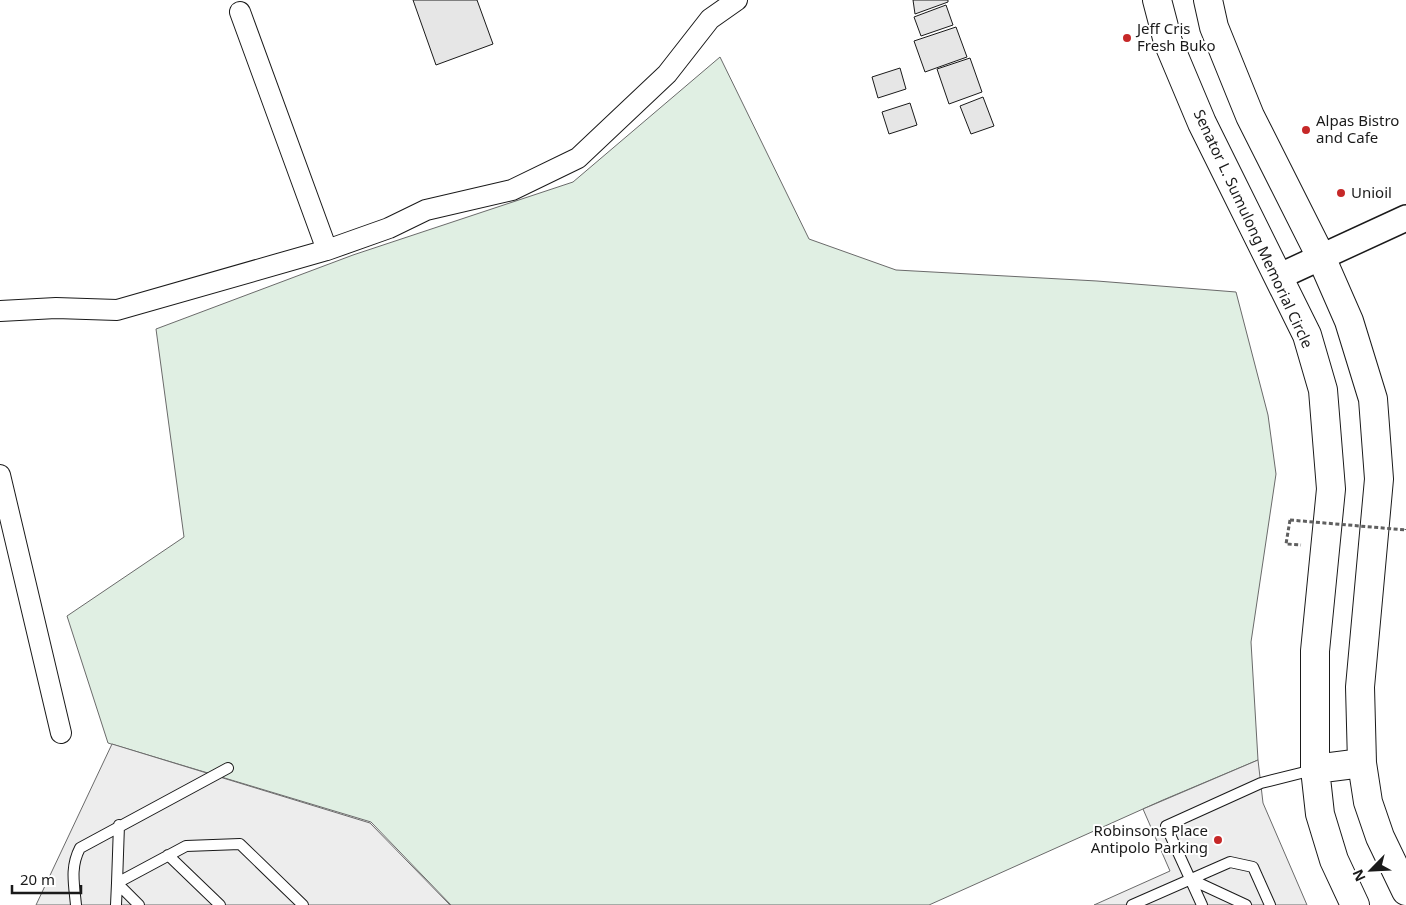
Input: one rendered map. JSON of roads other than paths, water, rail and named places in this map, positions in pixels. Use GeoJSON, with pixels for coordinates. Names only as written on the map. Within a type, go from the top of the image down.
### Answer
{"type":"FeatureCollection","features":[{"type":"Feature","properties":{"kind":"main road","name":"Senator L. Sumulong Memorial Circle"},"geometry":{"type":"LineString","coordinates":[[1157,0],[1168,42],[1202,122],[1307,335],[1323,390],[1331,489],[1316,651],[1315,769],[1320,814],[1334,860],[1355,905]]}},
{"type":"Feature","properties":{"kind":"main road"},"geometry":{"type":"LineString","coordinates":[[1208,0],[1214,27],[1250,116],[1320,257],[1349,321],[1374,408],[1379,479],[1360,687],[1362,763],[1368,802],[1380,838],[1406,891]]}},
{"type":"Feature","properties":{"kind":"main road"},"geometry":{"type":"LineString","coordinates":[[1315,769],[1362,763]]}},
{"type":"Feature","properties":{"kind":"street"},"geometry":{"type":"LineString","coordinates":[[0,311],[56,308],[117,310],[327,250],[389,228],[426,210],[512,190],[578,158],[668,74],[710,19],[736,0]]}},
{"type":"Feature","properties":{"kind":"street"},"geometry":{"type":"LineString","coordinates":[[240,12],[327,250]]}},
{"type":"Feature","properties":{"kind":"street"},"geometry":{"type":"LineString","coordinates":[[1278,277],[1406,218]]}},
{"type":"Feature","properties":{"kind":"street"},"geometry":{"type":"LineString","coordinates":[[0,475],[61,733]]}},
{"type":"Feature","properties":{"kind":"lane"},"geometry":{"type":"LineString","coordinates":[[76,905],[73,873],[74,859],[80,848],[119,825],[228,768]]}},
{"type":"Feature","properties":{"kind":"lane"},"geometry":{"type":"LineString","coordinates":[[1202,905],[1166,826],[1261,783],[1315,769]]}},
{"type":"Feature","properties":{"kind":"lane"},"geometry":{"type":"LineString","coordinates":[[116,905],[119,825]]}},
{"type":"Feature","properties":{"kind":"lane"},"geometry":{"type":"LineString","coordinates":[[117,883],[186,846],[240,844],[303,905]]}},
{"type":"Feature","properties":{"kind":"lane"},"geometry":{"type":"LineString","coordinates":[[168,854],[220,905]]}},
{"type":"Feature","properties":{"kind":"lane"},"geometry":{"type":"LineString","coordinates":[[1132,905],[1230,862],[1253,867],[1270,905]]}},
{"type":"Feature","properties":{"kind":"lane"},"geometry":{"type":"LineString","coordinates":[[1190,879],[1246,905]]}},
{"type":"Feature","properties":{"kind":"lane"},"geometry":{"type":"LineString","coordinates":[[117,883],[139,905]]}},
{"type":"Feature","properties":{"kind":"place","name":"Jeff Cris Fresh Buko"},"geometry":{"type":"Point","coordinates":[1127,38]}},
{"type":"Feature","properties":{"kind":"place","name":"Alpas Bistro and Cafe"},"geometry":{"type":"Point","coordinates":[1306,130]}},
{"type":"Feature","properties":{"kind":"place","name":"Unioil"},"geometry":{"type":"Point","coordinates":[1341,193]}},
{"type":"Feature","properties":{"kind":"place","name":"Robinsons Place Antipolo Parking"},"geometry":{"type":"Point","coordinates":[1218,840]}}]}
